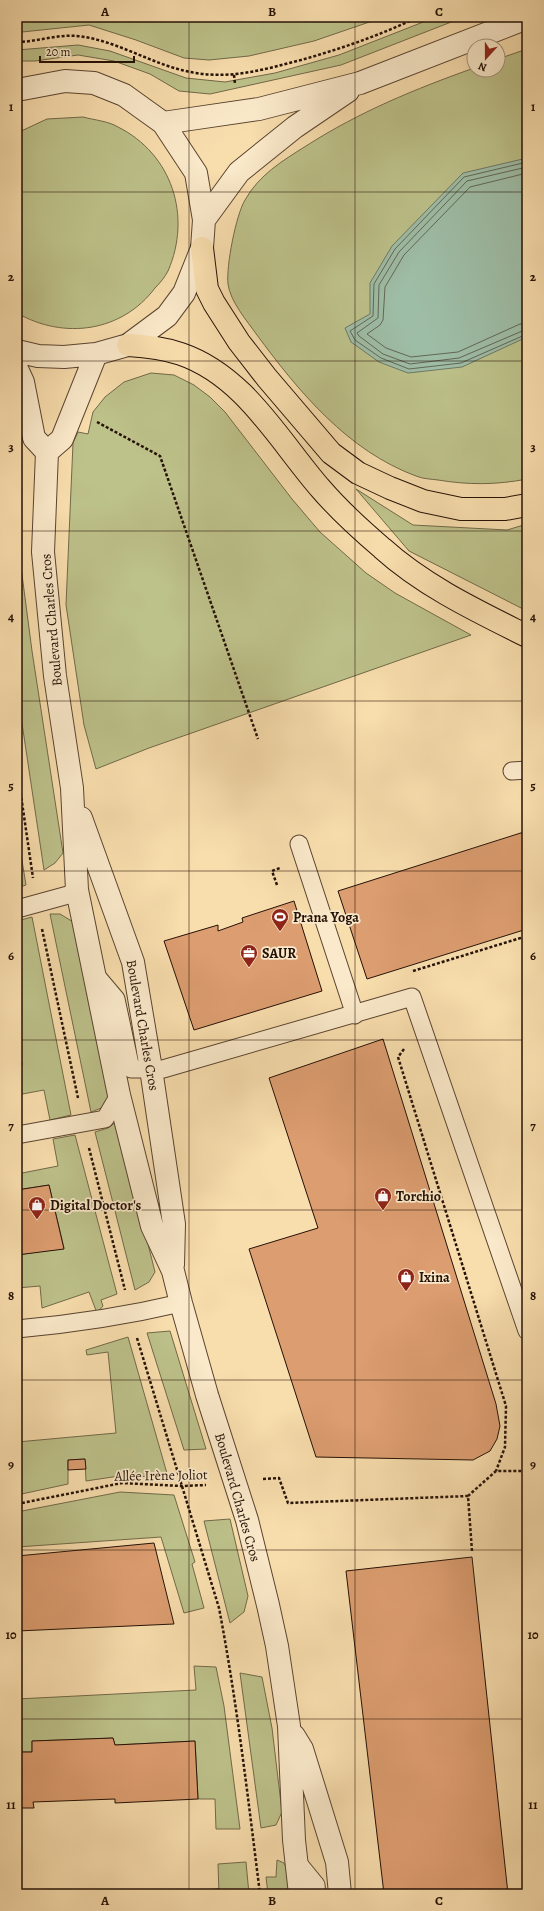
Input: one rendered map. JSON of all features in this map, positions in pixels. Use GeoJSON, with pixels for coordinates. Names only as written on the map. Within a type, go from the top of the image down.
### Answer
{"type":"FeatureCollection","features":[{"type":"Feature","properties":{"kind":"highway"},"geometry":{"type":"LineString","coordinates":[[202,248],[207,289],[214,303],[239,342],[267,378],[331,453],[358,473],[423,501],[461,509],[505,509],[527,505]]}},
{"type":"Feature","properties":{"kind":"highway"},"geometry":{"type":"LineString","coordinates":[[128,345],[154,347],[182,354],[216,372],[248,398],[321,490],[383,549],[414,573],[451,597],[527,636]]}},
{"type":"Feature","properties":{"kind":"street"},"geometry":{"type":"LineString","coordinates":[[163,123],[259,109],[360,83],[527,18]]}},
{"type":"Feature","properties":{"kind":"street"},"geometry":{"type":"LineString","coordinates":[[17,90],[65,82],[94,82],[124,95],[163,123],[196,173],[204,220],[202,248],[184,294],[167,316],[128,345],[96,354],[64,357],[38,356],[17,351]]}},
{"type":"Feature","properties":{"kind":"street"},"geometry":{"type":"LineString","coordinates":[[204,220],[239,172],[295,127],[360,83]]}},
{"type":"Feature","properties":{"kind":"street"},"geometry":{"type":"LineString","coordinates":[[17,369],[23,382],[34,438],[47,452],[62,439],[96,354]]}},
{"type":"Feature","properties":{"kind":"street","name":"Boulevard Charles Cros"},"geometry":{"type":"LineString","coordinates":[[47,452],[44,552],[55,676],[72,788],[77,890],[119,1095],[152,1226],[173,1271],[181,1303],[247,1520],[268,1605],[277,1646],[289,1726],[294,1840],[298,1863],[300,1894]]}},
{"type":"Feature","properties":{"kind":"street","name":"Boulevard Charles Cros"},"geometry":{"type":"LineString","coordinates":[[72,788],[91,848],[133,962],[151,1069],[174,1224],[173,1271]]}},
{"type":"Feature","properties":{"kind":"street","name":"Boulevard Charles Cros"},"geometry":{"type":"LineString","coordinates":[[289,1726],[302,1749],[337,1862],[340,1894]]}},
{"type":"Feature","properties":{"kind":"lane"},"geometry":{"type":"LineString","coordinates":[[299,844],[355,1014]]}},
{"type":"Feature","properties":{"kind":"lane"},"geometry":{"type":"LineString","coordinates":[[17,908],[68,895],[77,890]]}},
{"type":"Feature","properties":{"kind":"lane"},"geometry":{"type":"LineString","coordinates":[[94,973],[116,999],[132,1069],[163,1069],[187,1063],[412,997],[527,1331]]}},
{"type":"Feature","properties":{"kind":"lane"},"geometry":{"type":"LineString","coordinates":[[17,1135],[105,1119],[119,1095]]}},
{"type":"Feature","properties":{"kind":"lane"},"geometry":{"type":"LineString","coordinates":[[17,1329],[131,1315],[181,1303]]}},
{"type":"Feature","properties":{"kind":"lane"},"geometry":{"type":"LineString","coordinates":[[298,1863],[316,1885],[317,1894]]}},
{"type":"Feature","properties":{"kind":"path"},"geometry":{"type":"LineString","coordinates":[[17,42],[33,42],[63,36],[77,36],[93,39],[184,70],[212,75],[234,75],[255,72],[338,50],[418,17]]}},
{"type":"Feature","properties":{"kind":"path"},"geometry":{"type":"LineString","coordinates":[[94,420],[160,456],[258,739]]}},
{"type":"Feature","properties":{"kind":"path"},"geometry":{"type":"LineString","coordinates":[[17,768],[32,873]]}},
{"type":"Feature","properties":{"kind":"path"},"geometry":{"type":"LineString","coordinates":[[277,885],[272,871],[285,866]]}},
{"type":"Feature","properties":{"kind":"path"},"geometry":{"type":"LineString","coordinates":[[41,923],[80,1106]]}},
{"type":"Feature","properties":{"kind":"path"},"geometry":{"type":"LineString","coordinates":[[409,972],[527,936]]}},
{"type":"Feature","properties":{"kind":"path"},"geometry":{"type":"LineString","coordinates":[[408,1044],[398,1057],[506,1406],[505,1448],[496,1471],[468,1496],[472,1551]]}},
{"type":"Feature","properties":{"kind":"path"},"geometry":{"type":"LineString","coordinates":[[88,1141],[131,1315],[219,1608],[226,1645],[260,1894]]}},
{"type":"Feature","properties":{"kind":"path"},"geometry":{"type":"LineString","coordinates":[[496,1471],[527,1471]]}},
{"type":"Feature","properties":{"kind":"path","name":"Allée Irène Joliot"},"geometry":{"type":"LineString","coordinates":[[17,1504],[122,1483],[182,1486],[235,1483],[279,1478],[288,1502],[468,1496]]}},
{"type":"Feature","properties":{"kind":"green space"},"geometry":{"type":"Polygon","coordinates":[[[17,17],[384,17],[314,41],[249,56],[209,60],[184,58],[136,40],[89,25],[22,32],[17,31],[17,17]]]}},
{"type":"Feature","properties":{"kind":"green space"},"geometry":{"type":"Polygon","coordinates":[[[436,17],[464,17],[341,65],[210,94],[179,91],[150,74],[114,61],[78,55],[35,61],[17,61],[17,50],[78,45],[110,51],[186,78],[225,82],[275,73],[339,55],[436,17]]]}},
{"type":"Feature","properties":{"kind":"green space"},"geometry":{"type":"Polygon","coordinates":[[[527,49],[527,479],[482,484],[421,478],[391,465],[368,451],[327,418],[290,378],[257,335],[235,304],[229,290],[228,276],[230,253],[235,228],[245,200],[257,183],[272,169],[306,146],[346,122],[388,102],[466,71],[466,78],[506,78],[506,56],[527,49]]]}},
{"type":"Feature","properties":{"kind":"green space"},"geometry":{"type":"Polygon","coordinates":[[[83,117],[105,122],[118,127],[137,139],[152,153],[164,170],[172,188],[177,208],[178,229],[175,250],[168,271],[161,282],[142,303],[126,314],[109,322],[91,327],[73,329],[54,327],[17,313],[17,133],[47,119],[83,117]]]}},
{"type":"Feature","properties":{"kind":"green space"},"geometry":{"type":"Polygon","coordinates":[[[151,373],[174,375],[194,385],[210,397],[225,412],[292,499],[320,532],[366,573],[395,593],[471,635],[149,748],[96,769],[84,725],[66,605],[73,443],[78,432],[88,434],[93,412],[105,397],[124,382],[151,373]]]}},
{"type":"Feature","properties":{"kind":"green space"},"geometry":{"type":"Polygon","coordinates":[[[17,417],[21,567],[32,651],[63,853],[55,863],[44,870],[17,690],[17,417]]]}},
{"type":"Feature","properties":{"kind":"green space"},"geometry":{"type":"Polygon","coordinates":[[[356,489],[413,525],[507,530],[527,524],[527,611],[409,551],[356,489]]]}},
{"type":"Feature","properties":{"kind":"green space"},"geometry":{"type":"Polygon","coordinates":[[[17,830],[26,885],[17,888],[17,830]]]}},
{"type":"Feature","properties":{"kind":"green space"},"geometry":{"type":"Polygon","coordinates":[[[50,914],[60,914],[75,923],[110,1092],[104,1107],[91,1112],[50,914]]]}},
{"type":"Feature","properties":{"kind":"green space"},"geometry":{"type":"Polygon","coordinates":[[[32,917],[71,1115],[50,1120],[44,1090],[17,1095],[17,1066],[22,1064],[17,1036],[17,921],[32,917]]]}},
{"type":"Feature","properties":{"kind":"green space"},"geometry":{"type":"Polygon","coordinates":[[[117,1121],[155,1272],[149,1282],[135,1290],[95,1132],[108,1128],[117,1121]]]}},
{"type":"Feature","properties":{"kind":"green space"},"geometry":{"type":"Polygon","coordinates":[[[75,1135],[117,1294],[101,1300],[103,1306],[97,1313],[89,1292],[42,1308],[40,1286],[17,1288],[17,1255],[64,1248],[49,1185],[17,1190],[17,1174],[58,1166],[53,1139],[75,1135]]]}},
{"type":"Feature","properties":{"kind":"green space"},"geometry":{"type":"Polygon","coordinates":[[[170,1331],[206,1449],[184,1450],[147,1333],[170,1331]]]}},
{"type":"Feature","properties":{"kind":"green space"},"geometry":{"type":"Polygon","coordinates":[[[128,1337],[168,1477],[119,1476],[86,1481],[85,1459],[68,1460],[68,1484],[17,1495],[17,1442],[116,1433],[108,1352],[87,1355],[86,1350],[128,1337]]]}},
{"type":"Feature","properties":{"kind":"green space"},"geometry":{"type":"Polygon","coordinates":[[[120,1492],[174,1495],[195,1562],[192,1564],[204,1608],[184,1613],[161,1537],[17,1547],[17,1512],[120,1492]]]}},
{"type":"Feature","properties":{"kind":"green space"},"geometry":{"type":"Polygon","coordinates":[[[230,1519],[248,1596],[244,1612],[230,1623],[204,1521],[230,1519]]]}},
{"type":"Feature","properties":{"kind":"green space"},"geometry":{"type":"Polygon","coordinates":[[[194,1666],[216,1667],[224,1706],[240,1829],[216,1829],[215,1799],[198,1799],[195,1741],[115,1745],[113,1738],[32,1741],[32,1752],[17,1752],[17,1699],[196,1690],[194,1666]]]}},
{"type":"Feature","properties":{"kind":"green space"},"geometry":{"type":"Polygon","coordinates":[[[240,1673],[262,1677],[272,1728],[282,1812],[276,1825],[261,1828],[240,1673]]]}},
{"type":"Feature","properties":{"kind":"green space"},"geometry":{"type":"Polygon","coordinates":[[[277,1860],[284,1863],[289,1874],[292,1894],[268,1894],[266,1877],[276,1877],[277,1860]]]}},
{"type":"Feature","properties":{"kind":"green space"},"geometry":{"type":"Polygon","coordinates":[[[246,1862],[249,1894],[219,1894],[218,1864],[246,1862]]]}},
{"type":"Feature","properties":{"kind":"water"},"geometry":{"type":"Polygon","coordinates":[[[527,158],[527,337],[462,367],[408,373],[379,362],[351,342],[345,328],[370,314],[370,283],[392,246],[463,173],[527,158]]]}},
{"type":"Feature","properties":{"kind":"building"},"geometry":{"type":"Polygon","coordinates":[[[527,831],[527,929],[367,979],[338,891],[527,831]]]}},
{"type":"Feature","properties":{"kind":"building"},"geometry":{"type":"Polygon","coordinates":[[[294,901],[322,991],[194,1030],[164,941],[218,925],[218,931],[243,922],[242,918],[294,901]]]}},
{"type":"Feature","properties":{"kind":"building"},"geometry":{"type":"Polygon","coordinates":[[[17,1036],[22,1065],[17,1066],[17,1036]]]}},
{"type":"Feature","properties":{"kind":"building"},"geometry":{"type":"Polygon","coordinates":[[[383,1039],[496,1404],[500,1426],[497,1439],[490,1451],[473,1460],[316,1457],[249,1249],[318,1228],[269,1078],[383,1039]]]}},
{"type":"Feature","properties":{"kind":"building","name":"Digital Doctor's"},"geometry":{"type":"Polygon","coordinates":[[[49,1185],[64,1249],[17,1255],[17,1190],[49,1185]]]}},
{"type":"Feature","properties":{"kind":"building"},"geometry":{"type":"Polygon","coordinates":[[[85,1459],[86,1469],[68,1470],[68,1460],[85,1459]]]}},
{"type":"Feature","properties":{"kind":"building"},"geometry":{"type":"Polygon","coordinates":[[[154,1543],[174,1624],[17,1631],[17,1556],[154,1543]]]}},
{"type":"Feature","properties":{"kind":"building"},"geometry":{"type":"Polygon","coordinates":[[[472,1557],[508,1894],[384,1894],[346,1571],[472,1557]]]}},
{"type":"Feature","properties":{"kind":"building"},"geometry":{"type":"Polygon","coordinates":[[[113,1738],[115,1745],[195,1741],[198,1799],[115,1803],[115,1799],[33,1802],[34,1808],[17,1808],[17,1752],[32,1752],[32,1741],[113,1738]]]}},
{"type":"Feature","properties":{"kind":"building"},"geometry":{"type":"Polygon","coordinates":[[[219,1889],[219,1894],[132,1893],[219,1889]]]}},
{"type":"Feature","properties":{"kind":"place","name":"Prana Yoga"},"geometry":{"type":"Point","coordinates":[280,932]}},
{"type":"Feature","properties":{"kind":"place","name":"SAUR"},"geometry":{"type":"Point","coordinates":[249,968]}},
{"type":"Feature","properties":{"kind":"place","name":"Torchio"},"geometry":{"type":"Point","coordinates":[383,1211]}},
{"type":"Feature","properties":{"kind":"place","name":"Digital Doctor's"},"geometry":{"type":"Point","coordinates":[37,1220]}},
{"type":"Feature","properties":{"kind":"place","name":"Ixina"},"geometry":{"type":"Point","coordinates":[406,1292]}}]}
